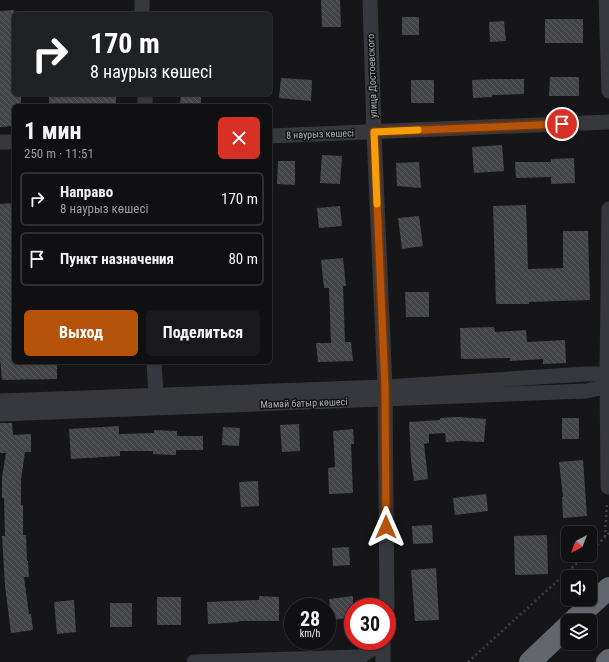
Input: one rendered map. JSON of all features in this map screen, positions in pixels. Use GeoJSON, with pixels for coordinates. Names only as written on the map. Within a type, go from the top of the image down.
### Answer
{"type":"FeatureCollection","features":[{"type":"Feature","properties":{"kind":"highway"},"geometry":{"type":"LineString","coordinates":[[581,614],[609,588]]}},
{"type":"Feature","properties":{"kind":"highway"},"geometry":{"type":"LineString","coordinates":[[530,662],[561,633]]}},
{"type":"Feature","properties":{"kind":"street"},"geometry":{"type":"LineString","coordinates":[[142,0],[142,12]]}},
{"type":"Feature","properties":{"kind":"street","name":"улица Достоевского"},"geometry":{"type":"LineString","coordinates":[[370,0],[385,393],[387,598]]}},
{"type":"Feature","properties":{"kind":"street"},"geometry":{"type":"LineString","coordinates":[[606,0],[609,92]]}},
{"type":"Feature","properties":{"kind":"street","name":"8 наурыз көшесі"},"geometry":{"type":"LineString","coordinates":[[272,136],[609,122]]}},
{"type":"Feature","properties":{"kind":"street"},"geometry":{"type":"LineString","coordinates":[[0,142],[12,142]]}},
{"type":"Feature","properties":{"kind":"street"},"geometry":{"type":"LineString","coordinates":[[608,487],[609,209]]}},
{"type":"Feature","properties":{"kind":"street"},"geometry":{"type":"LineString","coordinates":[[154,364],[156,395]]}},
{"type":"Feature","properties":{"kind":"street","name":"Мамай батыр көшесі"},"geometry":{"type":"LineString","coordinates":[[0,414],[608,380]]}},
{"type":"Feature","properties":{"kind":"street","name":"Мамай батыр көшесі"},"geometry":{"type":"LineString","coordinates":[[0,401],[156,395],[385,393]]}},
{"type":"Feature","properties":{"kind":"street"},"geometry":{"type":"LineString","coordinates":[[194,662],[360,657],[370,650]]}},
{"type":"Feature","properties":{"kind":"street"},"geometry":{"type":"LineString","coordinates":[[383,650],[383,662]]}},
{"type":"Feature","properties":{"kind":"path"},"geometry":{"type":"LineString","coordinates":[[605,537],[608,487]]}},
{"type":"Feature","properties":{"kind":"path"},"geometry":{"type":"LineString","coordinates":[[597,545],[609,534]]}},
{"type":"Feature","properties":{"kind":"path"},"geometry":{"type":"LineString","coordinates":[[468,662],[578,562]]}},
{"type":"Feature","properties":{"kind":"building"},"geometry":{"type":"Polygon","coordinates":[[[321,0],[340,0],[341,27],[322,27],[321,0]]]}},
{"type":"Feature","properties":{"kind":"building"},"geometry":{"type":"Polygon","coordinates":[[[14,10],[14,12],[12,12],[12,96],[21,96],[21,104],[12,104],[12,126],[0,127],[0,11],[14,10]]]}},
{"type":"Feature","properties":{"kind":"building"},"geometry":{"type":"Polygon","coordinates":[[[402,17],[419,17],[419,35],[402,35],[402,17]]]}},
{"type":"Feature","properties":{"kind":"building"},"geometry":{"type":"Polygon","coordinates":[[[545,19],[583,19],[583,43],[545,43],[545,19]]]}},
{"type":"Feature","properties":{"kind":"building"},"geometry":{"type":"Polygon","coordinates":[[[504,21],[506,41],[490,42],[489,22],[504,21]]]}},
{"type":"Feature","properties":{"kind":"building"},"geometry":{"type":"Polygon","coordinates":[[[550,77],[579,77],[579,96],[549,96],[550,77]]]}},
{"type":"Feature","properties":{"kind":"building"},"geometry":{"type":"Polygon","coordinates":[[[281,78],[312,80],[311,101],[279,98],[281,78]]]}},
{"type":"Feature","properties":{"kind":"building"},"geometry":{"type":"Polygon","coordinates":[[[524,79],[524,94],[492,95],[492,97],[473,98],[472,80],[524,79]]]}},
{"type":"Feature","properties":{"kind":"building"},"geometry":{"type":"Polygon","coordinates":[[[411,80],[434,80],[434,103],[411,103],[411,80]]]}},
{"type":"Feature","properties":{"kind":"building"},"geometry":{"type":"Polygon","coordinates":[[[49,96],[116,96],[116,104],[49,104],[49,96]]]}},
{"type":"Feature","properties":{"kind":"building"},"geometry":{"type":"Polygon","coordinates":[[[181,96],[201,96],[201,104],[180,104],[181,96]]]}},
{"type":"Feature","properties":{"kind":"building"},"geometry":{"type":"Polygon","coordinates":[[[502,145],[504,171],[474,173],[472,147],[502,145]]]}},
{"type":"Feature","properties":{"kind":"building"},"geometry":{"type":"Polygon","coordinates":[[[322,155],[342,156],[340,184],[320,183],[322,155]]]}},
{"type":"Feature","properties":{"kind":"building"},"geometry":{"type":"Polygon","coordinates":[[[574,158],[575,183],[551,184],[551,177],[516,178],[515,162],[551,162],[551,159],[574,158]]]}},
{"type":"Feature","properties":{"kind":"building"},"geometry":{"type":"Polygon","coordinates":[[[278,161],[295,161],[295,185],[277,184],[278,161]]]}},
{"type":"Feature","properties":{"kind":"building"},"geometry":{"type":"Polygon","coordinates":[[[419,162],[421,188],[397,186],[396,163],[419,162]]]}},
{"type":"Feature","properties":{"kind":"building"},"geometry":{"type":"Polygon","coordinates":[[[12,203],[12,364],[57,364],[57,379],[2,380],[0,359],[0,204],[12,203]]]}},
{"type":"Feature","properties":{"kind":"building"},"geometry":{"type":"Polygon","coordinates":[[[526,205],[528,269],[563,268],[563,231],[588,231],[590,300],[529,302],[529,304],[496,304],[493,206],[526,205]]]}},
{"type":"Feature","properties":{"kind":"building"},"geometry":{"type":"Polygon","coordinates":[[[340,206],[342,226],[319,228],[317,208],[340,206]]]}},
{"type":"Feature","properties":{"kind":"building"},"geometry":{"type":"Polygon","coordinates":[[[419,216],[423,246],[402,249],[398,218],[419,216]]]}},
{"type":"Feature","properties":{"kind":"building"},"geometry":{"type":"Polygon","coordinates":[[[343,258],[346,286],[343,286],[345,342],[351,342],[353,361],[318,362],[316,343],[331,343],[329,288],[324,288],[321,260],[343,258]]]}},
{"type":"Feature","properties":{"kind":"building"},"geometry":{"type":"Polygon","coordinates":[[[405,292],[429,292],[429,317],[406,317],[405,292]]]}},
{"type":"Feature","properties":{"kind":"building"},"geometry":{"type":"Polygon","coordinates":[[[494,327],[495,332],[526,330],[527,342],[565,340],[566,363],[543,364],[543,359],[510,361],[510,358],[461,359],[460,328],[494,327]]]}},
{"type":"Feature","properties":{"kind":"building"},"geometry":{"type":"Polygon","coordinates":[[[458,417],[486,419],[484,442],[446,442],[445,433],[429,434],[429,443],[424,444],[428,479],[414,481],[411,460],[409,422],[458,417]]]}},
{"type":"Feature","properties":{"kind":"building"},"geometry":{"type":"Polygon","coordinates":[[[562,418],[579,418],[579,439],[562,439],[562,418]]]}},
{"type":"Feature","properties":{"kind":"building"},"geometry":{"type":"Polygon","coordinates":[[[0,423],[12,423],[13,435],[31,434],[31,452],[25,452],[21,480],[21,505],[23,505],[23,535],[26,535],[29,577],[24,577],[29,614],[31,614],[33,630],[11,633],[5,586],[2,536],[5,536],[2,477],[6,453],[0,453],[0,423]]]}},
{"type":"Feature","properties":{"kind":"building"},"geometry":{"type":"Polygon","coordinates":[[[299,424],[300,451],[282,452],[280,425],[299,424]]]}},
{"type":"Feature","properties":{"kind":"building"},"geometry":{"type":"Polygon","coordinates":[[[119,426],[119,434],[154,433],[154,430],[177,431],[177,436],[203,436],[203,450],[176,450],[176,455],[153,454],[153,451],[120,451],[120,456],[71,459],[69,429],[119,426]]]}},
{"type":"Feature","properties":{"kind":"building"},"geometry":{"type":"Polygon","coordinates":[[[223,427],[240,428],[239,446],[222,445],[223,427]]]}},
{"type":"Feature","properties":{"kind":"building"},"geometry":{"type":"Polygon","coordinates":[[[353,429],[354,444],[351,444],[353,493],[329,494],[328,468],[335,467],[333,431],[353,429]]]}},
{"type":"Feature","properties":{"kind":"building"},"geometry":{"type":"Polygon","coordinates":[[[583,460],[587,516],[563,518],[563,497],[559,462],[583,460]]]}},
{"type":"Feature","properties":{"kind":"building"},"geometry":{"type":"Polygon","coordinates":[[[258,481],[259,506],[241,507],[239,482],[258,481]]]}},
{"type":"Feature","properties":{"kind":"building"},"geometry":{"type":"Polygon","coordinates":[[[486,494],[488,511],[455,515],[453,498],[486,494]]]}},
{"type":"Feature","properties":{"kind":"building"},"geometry":{"type":"Polygon","coordinates":[[[432,525],[433,543],[413,544],[412,526],[432,525]]]}},
{"type":"Feature","properties":{"kind":"building"},"geometry":{"type":"Polygon","coordinates":[[[547,535],[548,574],[515,575],[514,536],[547,535]]]}},
{"type":"Feature","properties":{"kind":"building"},"geometry":{"type":"Polygon","coordinates":[[[349,547],[350,565],[333,566],[332,548],[349,547]]]}},
{"type":"Feature","properties":{"kind":"building"},"geometry":{"type":"Polygon","coordinates":[[[436,568],[439,620],[415,621],[411,570],[436,568]]]}},
{"type":"Feature","properties":{"kind":"building"},"geometry":{"type":"Polygon","coordinates":[[[259,596],[279,597],[279,621],[239,621],[208,624],[207,602],[259,600],[259,596]]]}},
{"type":"Feature","properties":{"kind":"building"},"geometry":{"type":"Polygon","coordinates":[[[353,596],[353,598],[344,598],[344,618],[336,619],[336,598],[353,596]]]}},
{"type":"Feature","properties":{"kind":"building"},"geometry":{"type":"Polygon","coordinates":[[[157,597],[181,597],[181,625],[157,625],[157,597]]]}},
{"type":"Feature","properties":{"kind":"building"},"geometry":{"type":"Polygon","coordinates":[[[74,600],[76,632],[57,634],[54,602],[74,600]]]}},
{"type":"Feature","properties":{"kind":"building"},"geometry":{"type":"Polygon","coordinates":[[[110,603],[132,603],[132,627],[110,627],[110,603]]]}},
{"type":"Feature","properties":{"kind":"slow traffic"},"geometry":{"type":"LineString","coordinates":[[377,204],[374,132],[418,130]]}},
{"type":"Feature","properties":{"kind":"route"},"geometry":{"type":"LineString","coordinates":[[386,527],[385,387],[374,132],[562,124]]}}]}
